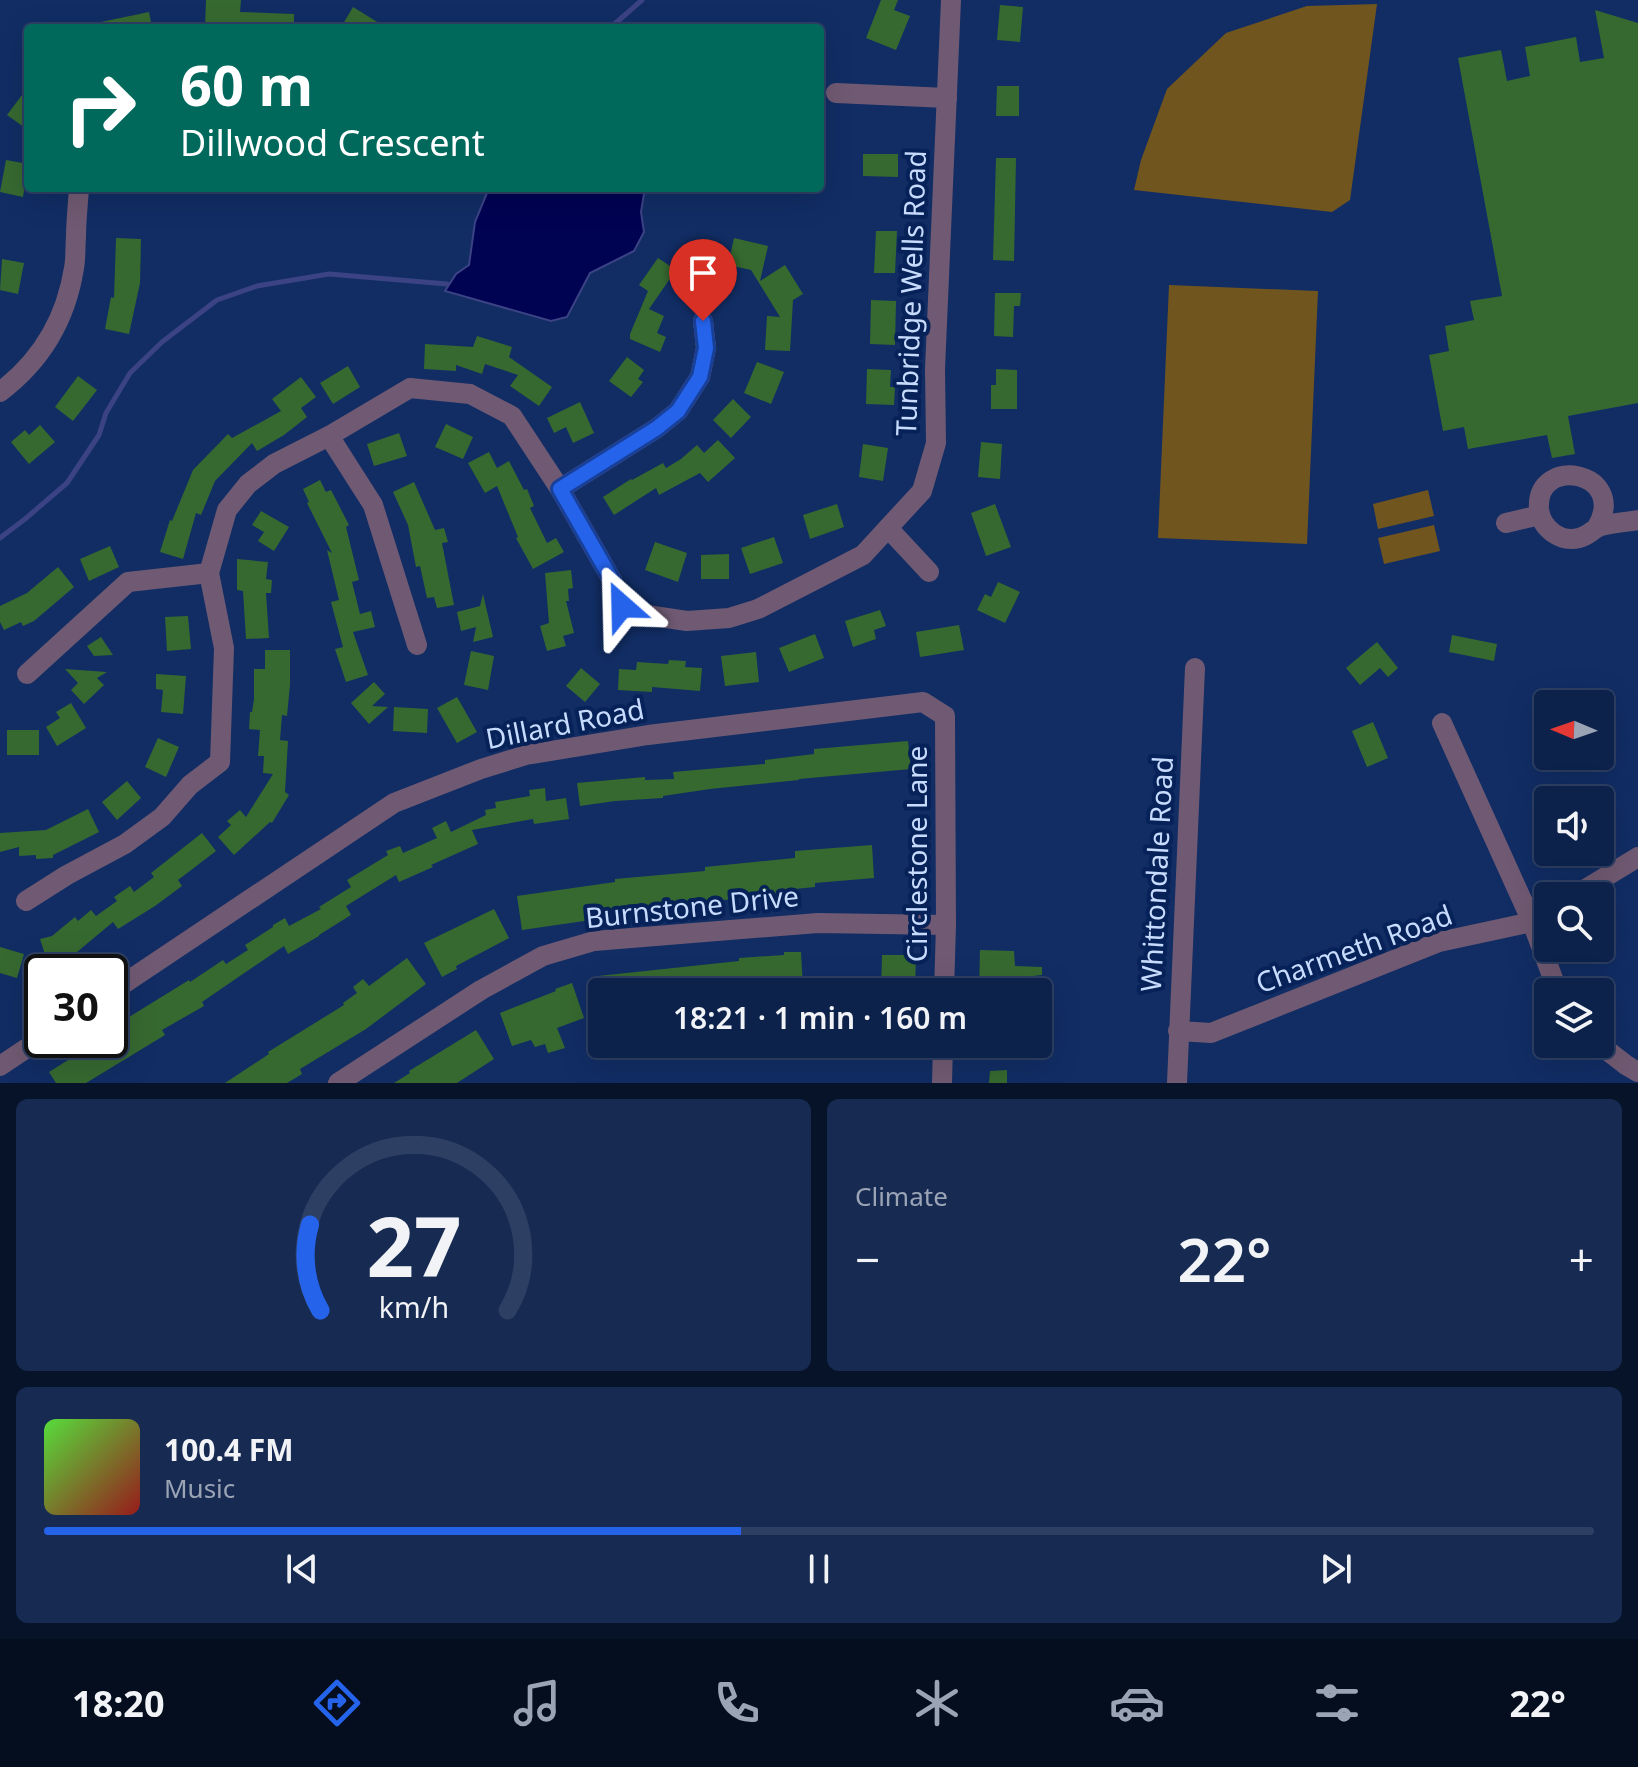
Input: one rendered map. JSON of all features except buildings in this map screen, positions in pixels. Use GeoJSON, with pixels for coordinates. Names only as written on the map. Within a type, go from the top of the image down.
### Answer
{"type":"FeatureCollection","features":[{"type":"Feature","properties":{"kind":"street","name":"Tunbridge Wells Road"},"geometry":{"type":"LineString","coordinates":[[26,901],[125,844],[162,817],[190,785],[220,762],[224,648],[209,573],[227,510],[248,484],[274,464],[410,388],[470,394],[512,416],[560,489],[612,580],[622,606],[640,614],[687,621],[729,618],[758,609],[863,555],[922,491],[936,443],[935,369],[951,0]]}},
{"type":"Feature","properties":{"kind":"street"},"geometry":{"type":"LineString","coordinates":[[836,93],[947,98]]}},
{"type":"Feature","properties":{"kind":"street"},"geometry":{"type":"LineString","coordinates":[[0,392],[29,367],[43,348],[56,328],[68,299],[75,265],[79,192]]}},
{"type":"Feature","properties":{"kind":"street"},"geometry":{"type":"LineString","coordinates":[[560,489],[657,428],[678,411],[700,377],[706,348],[703,321]]}},
{"type":"Feature","properties":{"kind":"street"},"geometry":{"type":"LineString","coordinates":[[329,436],[373,505],[417,645]]}},
{"type":"Feature","properties":{"kind":"street"},"geometry":{"type":"LineString","coordinates":[[1576,475],[1590,480],[1600,492],[1604,507],[1597,527],[1580,538],[1562,538],[1547,528],[1540,515],[1540,497],[1548,484],[1561,476],[1576,475]]}},
{"type":"Feature","properties":{"kind":"street"},"geometry":{"type":"LineString","coordinates":[[1506,523],[1540,515]]}},
{"type":"Feature","properties":{"kind":"street"},"geometry":{"type":"LineString","coordinates":[[1597,527],[1638,520]]}},
{"type":"Feature","properties":{"kind":"street"},"geometry":{"type":"LineString","coordinates":[[888,528],[929,572]]}},
{"type":"Feature","properties":{"kind":"street"},"geometry":{"type":"LineString","coordinates":[[27,674],[128,582],[209,573]]}},
{"type":"Feature","properties":{"kind":"street","name":"Whittondale Road"},"geometry":{"type":"LineString","coordinates":[[1177,1083],[1195,668]]}},
{"type":"Feature","properties":{"kind":"street","name":"Dillard Road"},"geometry":{"type":"LineString","coordinates":[[128,981],[394,803],[481,769],[526,755],[648,735],[923,702],[945,716]]}},
{"type":"Feature","properties":{"kind":"street","name":"Circlestone Lane"},"geometry":{"type":"LineString","coordinates":[[944,978],[945,716]]}},
{"type":"Feature","properties":{"kind":"street"},"geometry":{"type":"LineString","coordinates":[[1442,723],[1534,905]]}},
{"type":"Feature","properties":{"kind":"street"},"geometry":{"type":"LineString","coordinates":[[1597,882],[1638,857]]}},
{"type":"Feature","properties":{"kind":"street","name":"Charmeth Road"},"geometry":{"type":"LineString","coordinates":[[1178,1031],[1211,1033],[1439,942],[1534,918]]}},
{"type":"Feature","properties":{"kind":"street","name":"Burnstone Drive"},"geometry":{"type":"LineString","coordinates":[[338,1083],[505,976],[543,956],[594,941],[818,923],[946,925]]}},
{"type":"Feature","properties":{"kind":"street"},"geometry":{"type":"LineString","coordinates":[[0,1066],[24,1050]]}},
{"type":"Feature","properties":{"kind":"street"},"geometry":{"type":"LineString","coordinates":[[1614,1056],[1638,1072]]}},
{"type":"Feature","properties":{"kind":"street"},"geometry":{"type":"LineString","coordinates":[[942,1083],[943,1058]]}},
{"type":"Feature","properties":{"kind":"shaded area"},"geometry":{"type":"Polygon","coordinates":[[[1377,4],[1350,200],[1332,212],[1134,190],[1141,160],[1167,89],[1226,33],[1307,6],[1377,4]]]}},
{"type":"Feature","properties":{"kind":"shaded area"},"geometry":{"type":"Polygon","coordinates":[[[487,192],[644,192],[641,212],[644,232],[634,251],[590,273],[567,317],[551,321],[445,291],[456,274],[469,265],[475,222],[487,192]]]}},
{"type":"Feature","properties":{"kind":"shaded area"},"geometry":{"type":"Polygon","coordinates":[[[1169,285],[1318,291],[1307,544],[1158,538],[1169,285]]]}},
{"type":"Feature","properties":{"kind":"shaded area"},"geometry":{"type":"Polygon","coordinates":[[[1428,490],[1434,516],[1378,529],[1373,504],[1428,490]]]}},
{"type":"Feature","properties":{"kind":"shaded area"},"geometry":{"type":"Polygon","coordinates":[[[1434,525],[1440,551],[1384,564],[1378,538],[1434,525]]]}},
{"type":"Feature","properties":{"kind":"waterway"},"geometry":{"type":"LineString","coordinates":[[615,24],[642,0]]}},
{"type":"Feature","properties":{"kind":"waterway"},"geometry":{"type":"LineString","coordinates":[[0,538],[67,483],[99,435],[106,413],[130,373],[162,342],[217,300],[257,286],[329,274],[447,284]]}},
{"type":"Feature","properties":{"kind":"route"},"geometry":{"type":"LineString","coordinates":[[622,606],[612,580],[560,489],[657,428],[678,411],[700,377],[706,348],[703,321]]}}]}
